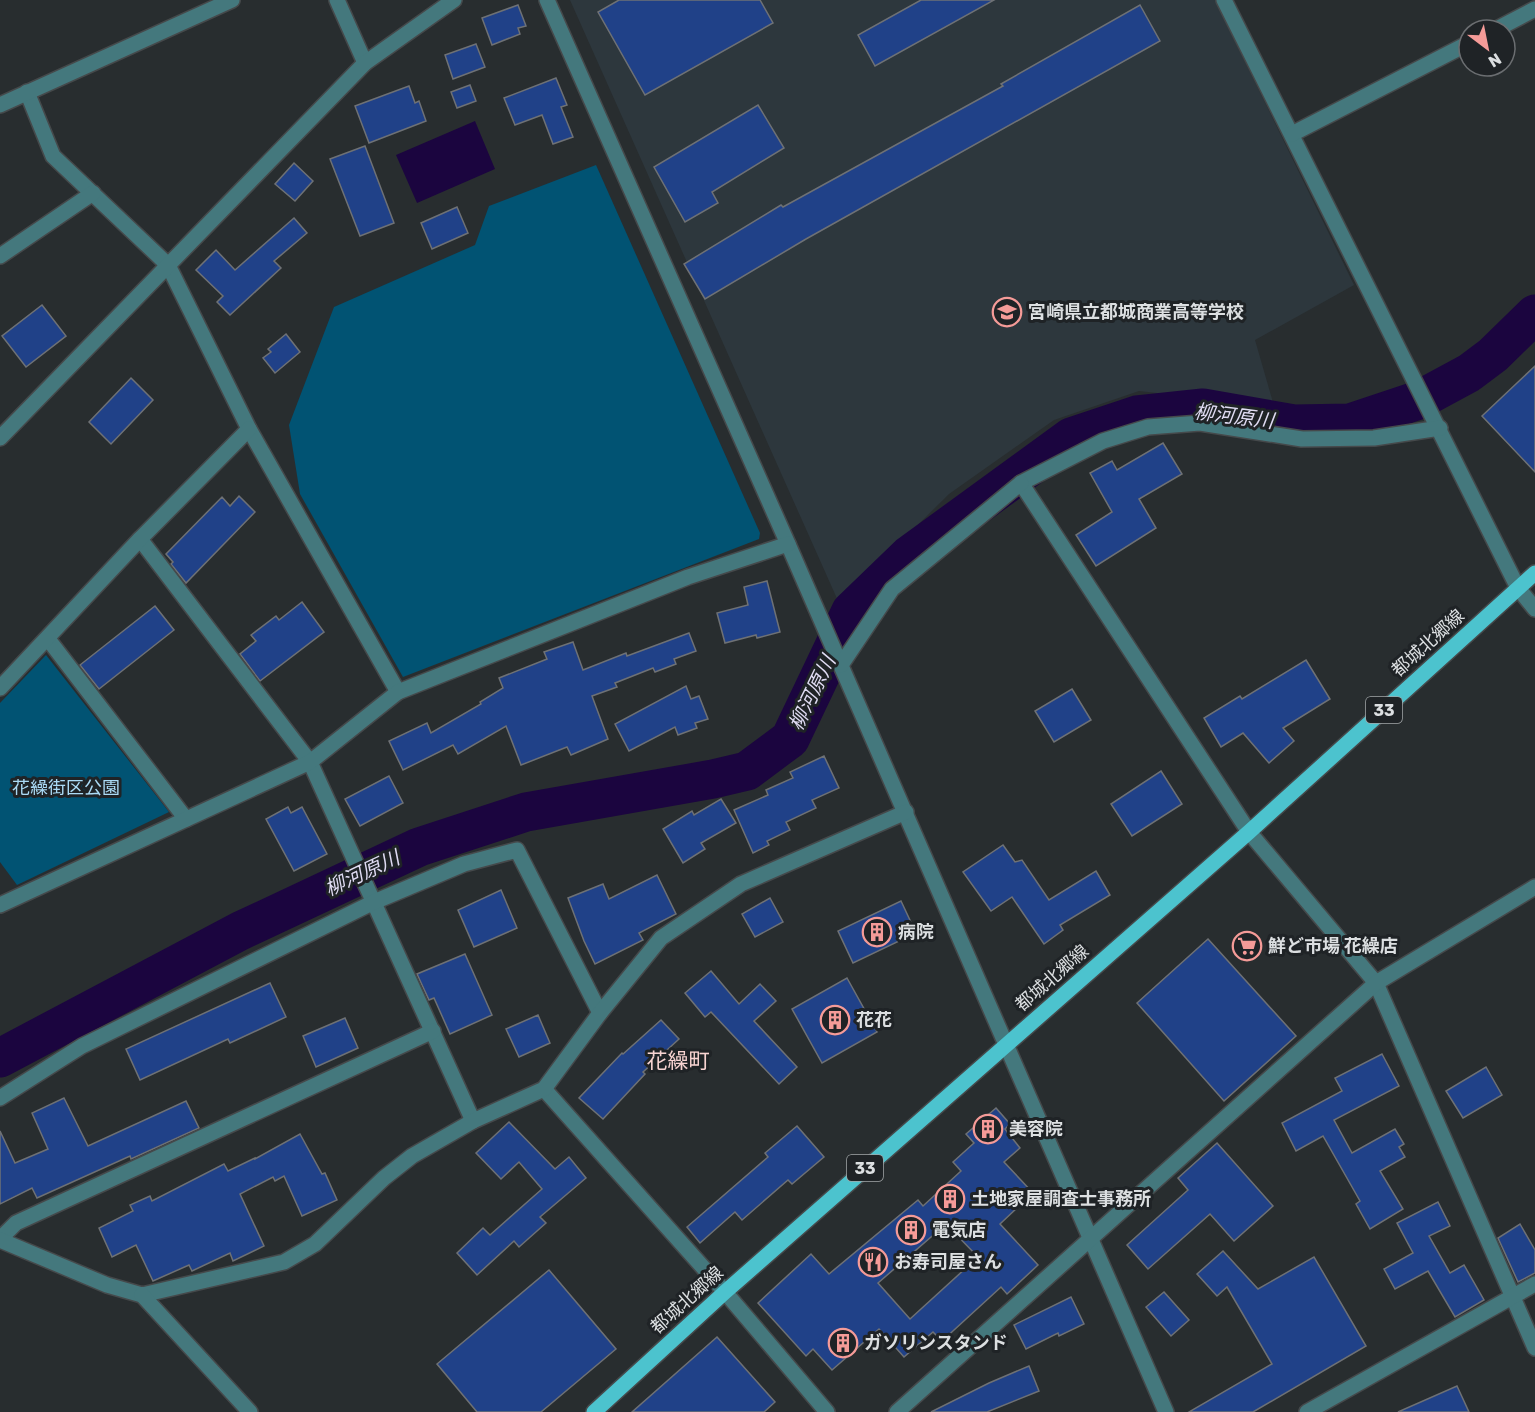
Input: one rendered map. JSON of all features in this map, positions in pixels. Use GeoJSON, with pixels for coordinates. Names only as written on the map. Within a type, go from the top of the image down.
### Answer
{"type":"FeatureCollection","features":[{"type":"Feature","properties":{"kind":"main road","name":"都城北郷線"},"geometry":{"type":"LineString","coordinates":[[594,1412],[725,1292],[1249,832],[1535,573]]}},
{"type":"Feature","properties":{"kind":"street"},"geometry":{"type":"LineString","coordinates":[[0,105],[232,0]]}},
{"type":"Feature","properties":{"kind":"street"},"geometry":{"type":"LineString","coordinates":[[337,0],[365,63]]}},
{"type":"Feature","properties":{"kind":"street"},"geometry":{"type":"LineString","coordinates":[[0,438],[365,63],[454,0]]}},
{"type":"Feature","properties":{"kind":"street"},"geometry":{"type":"LineString","coordinates":[[547,0],[822,620],[1167,1412]]}},
{"type":"Feature","properties":{"kind":"street"},"geometry":{"type":"LineString","coordinates":[[1224,0],[1518,588],[1535,609]]}},
{"type":"Feature","properties":{"kind":"street"},"geometry":{"type":"LineString","coordinates":[[1517,18],[1535,9]]}},
{"type":"Feature","properties":{"kind":"street"},"geometry":{"type":"LineString","coordinates":[[1292,134],[1457,49]]}},
{"type":"Feature","properties":{"kind":"street"},"geometry":{"type":"LineString","coordinates":[[27,92],[53,156],[168,266],[249,429],[398,692]]}},
{"type":"Feature","properties":{"kind":"street"},"geometry":{"type":"LineString","coordinates":[[0,256],[93,193]]}},
{"type":"Feature","properties":{"kind":"street"},"geometry":{"type":"LineString","coordinates":[[841,665],[892,589],[1021,483],[1103,441],[1148,427],[1200,423],[1302,439],[1374,438],[1440,428]]}},
{"type":"Feature","properties":{"kind":"street"},"geometry":{"type":"LineString","coordinates":[[0,688],[140,539],[249,429]]}},
{"type":"Feature","properties":{"kind":"street"},"geometry":{"type":"LineString","coordinates":[[1021,483],[1249,832],[1376,983],[1535,1348]]}},
{"type":"Feature","properties":{"kind":"street"},"geometry":{"type":"LineString","coordinates":[[140,539],[310,762],[473,1121]]}},
{"type":"Feature","properties":{"kind":"street"},"geometry":{"type":"LineString","coordinates":[[0,905],[310,762],[398,692],[688,577],[788,543]]}},
{"type":"Feature","properties":{"kind":"street"},"geometry":{"type":"LineString","coordinates":[[48,639],[186,819]]}},
{"type":"Feature","properties":{"kind":"street"},"geometry":{"type":"LineString","coordinates":[[433,1031],[16,1223],[0,1239],[107,1285],[142,1295],[284,1262],[315,1244],[384,1178],[412,1156],[473,1121],[544,1089],[600,1013],[661,938],[741,884],[906,812]]}},
{"type":"Feature","properties":{"kind":"street"},"geometry":{"type":"LineString","coordinates":[[0,1098],[82,1046],[372,897],[464,864],[518,850],[600,1013]]}},
{"type":"Feature","properties":{"kind":"street"},"geometry":{"type":"LineString","coordinates":[[897,1412],[1376,983],[1535,887]]}},
{"type":"Feature","properties":{"kind":"street"},"geometry":{"type":"LineString","coordinates":[[544,1089],[725,1292],[827,1412]]}},
{"type":"Feature","properties":{"kind":"street"},"geometry":{"type":"LineString","coordinates":[[1306,1412],[1535,1284]]}},
{"type":"Feature","properties":{"kind":"street"},"geometry":{"type":"LineString","coordinates":[[142,1295],[250,1412]]}},
{"type":"Feature","properties":{"kind":"shaded area","name":"宮崎県立都城商業高等学校"},"geometry":{"type":"Polygon","coordinates":[[[570,0],[1215,0],[1354,285],[1255,340],[1274,406],[1139,391],[1054,420],[949,494],[839,603],[570,0]]]}},
{"type":"Feature","properties":{"kind":"shaded area"},"geometry":{"type":"Polygon","coordinates":[[[475,121],[495,169],[417,203],[396,155],[475,121]]]}},
{"type":"Feature","properties":{"kind":"green space"},"geometry":{"type":"Polygon","coordinates":[[[596,165],[760,533],[759,539],[403,677],[300,494],[289,425],[334,307],[475,245],[489,206],[596,165]]]}},
{"type":"Feature","properties":{"kind":"green space","name":"花繰街区公園"},"geometry":{"type":"Polygon","coordinates":[[[46,655],[169,812],[17,885],[0,862],[0,703],[46,655]]]}},
{"type":"Feature","properties":{"kind":"building"},"geometry":{"type":"Polygon","coordinates":[[[619,0],[760,0],[773,23],[645,95],[598,12],[619,0]]]}},
{"type":"Feature","properties":{"kind":"building"},"geometry":{"type":"Polygon","coordinates":[[[921,0],[994,0],[875,66],[858,35],[921,0]]]}},
{"type":"Feature","properties":{"kind":"building"},"geometry":{"type":"Polygon","coordinates":[[[518,5],[526,26],[518,28],[520,34],[492,45],[482,18],[518,5]]]}},
{"type":"Feature","properties":{"kind":"building"},"geometry":{"type":"Polygon","coordinates":[[[1140,5],[1160,41],[806,239],[705,299],[684,264],[781,205],[783,207],[1003,86],[1001,84],[1140,5]]]}},
{"type":"Feature","properties":{"kind":"building"},"geometry":{"type":"Polygon","coordinates":[[[476,44],[485,67],[453,79],[445,55],[476,44]]]}},
{"type":"Feature","properties":{"kind":"building"},"geometry":{"type":"Polygon","coordinates":[[[556,78],[567,105],[561,107],[573,137],[553,144],[542,115],[515,125],[504,98],[556,78]]]}},
{"type":"Feature","properties":{"kind":"building"},"geometry":{"type":"Polygon","coordinates":[[[470,85],[476,101],[457,108],[451,92],[470,85]]]}},
{"type":"Feature","properties":{"kind":"building"},"geometry":{"type":"Polygon","coordinates":[[[409,86],[415,103],[419,101],[426,121],[369,143],[355,106],[409,86]]]}},
{"type":"Feature","properties":{"kind":"building"},"geometry":{"type":"Polygon","coordinates":[[[758,105],[784,148],[712,192],[718,203],[685,222],[654,167],[758,105]]]}},
{"type":"Feature","properties":{"kind":"building"},"geometry":{"type":"Polygon","coordinates":[[[365,146],[394,223],[360,236],[330,159],[365,146]]]}},
{"type":"Feature","properties":{"kind":"building"},"geometry":{"type":"Polygon","coordinates":[[[294,163],[313,181],[295,201],[275,184],[294,163]]]}},
{"type":"Feature","properties":{"kind":"building"},"geometry":{"type":"Polygon","coordinates":[[[457,207],[468,233],[432,249],[421,223],[457,207]]]}},
{"type":"Feature","properties":{"kind":"building"},"geometry":{"type":"Polygon","coordinates":[[[294,218],[307,233],[274,261],[281,268],[230,315],[217,302],[223,296],[196,270],[216,250],[235,270],[294,218]]]}},
{"type":"Feature","properties":{"kind":"building"},"geometry":{"type":"Polygon","coordinates":[[[42,305],[66,336],[26,367],[2,336],[42,305]]]}},
{"type":"Feature","properties":{"kind":"building"},"geometry":{"type":"Polygon","coordinates":[[[286,334],[300,352],[275,373],[263,358],[271,352],[268,349],[286,334]]]}},
{"type":"Feature","properties":{"kind":"building"},"geometry":{"type":"Polygon","coordinates":[[[1535,366],[1535,472],[1482,416],[1535,366]]]}},
{"type":"Feature","properties":{"kind":"building"},"geometry":{"type":"Polygon","coordinates":[[[131,378],[153,400],[111,444],[89,422],[131,378]]]}},
{"type":"Feature","properties":{"kind":"building"},"geometry":{"type":"Polygon","coordinates":[[[1163,443],[1182,474],[1139,499],[1156,528],[1096,566],[1076,535],[1112,512],[1090,473],[1112,461],[1117,470],[1163,443]]]}},
{"type":"Feature","properties":{"kind":"building"},"geometry":{"type":"Polygon","coordinates":[[[239,496],[255,512],[186,583],[166,554],[222,497],[230,506],[239,496]]]}},
{"type":"Feature","properties":{"kind":"building"},"geometry":{"type":"Polygon","coordinates":[[[767,581],[780,632],[725,643],[717,613],[748,605],[744,587],[767,581]]]}},
{"type":"Feature","properties":{"kind":"building"},"geometry":{"type":"Polygon","coordinates":[[[302,602],[324,632],[260,681],[240,654],[256,641],[251,635],[276,616],[279,620],[302,602]]]}},
{"type":"Feature","properties":{"kind":"building"},"geometry":{"type":"Polygon","coordinates":[[[155,606],[174,630],[99,689],[80,665],[155,606]]]}},
{"type":"Feature","properties":{"kind":"building"},"geometry":{"type":"Polygon","coordinates":[[[689,633],[696,651],[674,659],[676,664],[655,672],[653,668],[615,683],[617,687],[592,696],[608,739],[571,755],[567,747],[521,765],[506,726],[458,754],[453,745],[403,770],[389,741],[427,723],[431,733],[481,704],[480,702],[503,688],[499,678],[547,659],[544,652],[573,642],[583,670],[626,653],[627,656],[689,633]]]}},
{"type":"Feature","properties":{"kind":"building"},"geometry":{"type":"Polygon","coordinates":[[[1306,660],[1330,699],[1283,728],[1294,741],[1269,763],[1243,733],[1221,747],[1204,718],[1240,696],[1242,699],[1306,660]]]}},
{"type":"Feature","properties":{"kind":"building"},"geometry":{"type":"Polygon","coordinates":[[[686,686],[691,699],[699,696],[708,719],[695,723],[697,728],[678,735],[675,727],[629,751],[615,724],[686,686]]]}},
{"type":"Feature","properties":{"kind":"building"},"geometry":{"type":"Polygon","coordinates":[[[1072,689],[1091,720],[1054,742],[1035,711],[1072,689]]]}},
{"type":"Feature","properties":{"kind":"building"},"geometry":{"type":"Polygon","coordinates":[[[824,756],[839,788],[812,800],[816,808],[786,822],[790,830],[767,841],[769,845],[753,853],[734,810],[768,795],[766,790],[793,778],[790,772],[824,756]]]}},
{"type":"Feature","properties":{"kind":"building"},"geometry":{"type":"Polygon","coordinates":[[[1161,771],[1182,804],[1132,836],[1111,804],[1161,771]]]}},
{"type":"Feature","properties":{"kind":"building"},"geometry":{"type":"Polygon","coordinates":[[[389,776],[403,803],[360,826],[345,799],[389,776]]]}},
{"type":"Feature","properties":{"kind":"building"},"geometry":{"type":"Polygon","coordinates":[[[721,799],[736,823],[701,843],[705,849],[683,863],[663,829],[692,811],[694,815],[721,799]]]}},
{"type":"Feature","properties":{"kind":"building"},"geometry":{"type":"Polygon","coordinates":[[[288,807],[291,813],[302,807],[327,854],[294,871],[266,819],[288,807]]]}},
{"type":"Feature","properties":{"kind":"building"},"geometry":{"type":"Polygon","coordinates":[[[1003,845],[1015,862],[1022,860],[1049,900],[1096,871],[1110,895],[1060,925],[1063,930],[1044,944],[1012,897],[991,911],[963,872],[1003,845]]]}},
{"type":"Feature","properties":{"kind":"building"},"geometry":{"type":"Polygon","coordinates":[[[657,875],[676,914],[639,933],[643,940],[595,964],[568,898],[603,884],[609,899],[657,875]]]}},
{"type":"Feature","properties":{"kind":"building"},"geometry":{"type":"Polygon","coordinates":[[[501,890],[517,928],[474,947],[458,910],[501,890]]]}},
{"type":"Feature","properties":{"kind":"building"},"geometry":{"type":"Polygon","coordinates":[[[770,898],[783,922],[755,937],[742,914],[770,898]]]}},
{"type":"Feature","properties":{"kind":"building","name":"病院"},"geometry":{"type":"Polygon","coordinates":[[[901,901],[916,933],[853,963],[838,931],[901,901]]]}},
{"type":"Feature","properties":{"kind":"building"},"geometry":{"type":"Polygon","coordinates":[[[1208,939],[1296,1036],[1224,1101],[1137,1003],[1208,939]]]}},
{"type":"Feature","properties":{"kind":"building"},"geometry":{"type":"Polygon","coordinates":[[[465,954],[492,1015],[450,1034],[434,998],[429,1000],[417,974],[465,954]]]}},
{"type":"Feature","properties":{"kind":"building"},"geometry":{"type":"Polygon","coordinates":[[[711,971],[739,1004],[760,984],[776,1001],[754,1021],[797,1067],[779,1084],[711,1012],[705,1017],[685,993],[711,971]]]}},
{"type":"Feature","properties":{"kind":"building","name":"花花"},"geometry":{"type":"Polygon","coordinates":[[[847,978],[877,1032],[822,1063],[792,1009],[847,978]]]}},
{"type":"Feature","properties":{"kind":"building"},"geometry":{"type":"Polygon","coordinates":[[[270,983],[286,1017],[230,1043],[228,1039],[140,1080],[126,1049],[270,983]]]}},
{"type":"Feature","properties":{"kind":"building"},"geometry":{"type":"Polygon","coordinates":[[[538,1015],[550,1043],[519,1057],[506,1029],[538,1015]]]}},
{"type":"Feature","properties":{"kind":"building"},"geometry":{"type":"Polygon","coordinates":[[[345,1018],[358,1048],[316,1067],[303,1036],[345,1018]]]}},
{"type":"Feature","properties":{"kind":"building"},"geometry":{"type":"Polygon","coordinates":[[[661,1020],[679,1039],[643,1072],[645,1074],[603,1119],[579,1098],[622,1053],[661,1020]]]}},
{"type":"Feature","properties":{"kind":"building"},"geometry":{"type":"Polygon","coordinates":[[[1382,1054],[1399,1086],[1334,1120],[1352,1153],[1395,1129],[1404,1144],[1399,1147],[1405,1157],[1380,1171],[1403,1209],[1370,1229],[1356,1204],[1360,1201],[1323,1136],[1296,1151],[1282,1123],[1342,1091],[1335,1078],[1382,1054]]]}},
{"type":"Feature","properties":{"kind":"building"},"geometry":{"type":"Polygon","coordinates":[[[1486,1067],[1502,1095],[1463,1118],[1446,1091],[1486,1067]]]}},
{"type":"Feature","properties":{"kind":"building"},"geometry":{"type":"Polygon","coordinates":[[[64,1098],[88,1146],[186,1101],[199,1128],[37,1198],[32,1188],[0,1204],[0,1131],[15,1163],[48,1149],[32,1113],[64,1098]]]}},
{"type":"Feature","properties":{"kind":"building"},"geometry":{"type":"Polygon","coordinates":[[[996,1108],[1010,1124],[1005,1129],[1020,1148],[1004,1162],[1033,1193],[1000,1224],[1038,1265],[1007,1294],[1001,1287],[942,1341],[933,1332],[904,1357],[879,1329],[832,1370],[813,1349],[806,1356],[758,1303],[811,1254],[829,1274],[918,1200],[923,1206],[961,1171],[953,1162],[974,1143],[966,1134],[996,1108]],[[946,1224],[878,1283],[910,1319],[978,1257],[946,1224]]]}},
{"type":"Feature","properties":{"kind":"building"},"geometry":{"type":"Polygon","coordinates":[[[509,1122],[555,1169],[569,1157],[586,1178],[540,1217],[546,1223],[519,1247],[514,1241],[477,1275],[457,1253],[483,1228],[490,1235],[542,1189],[519,1162],[501,1179],[476,1153],[509,1122]]]}},
{"type":"Feature","properties":{"kind":"building"},"geometry":{"type":"Polygon","coordinates":[[[797,1126],[824,1157],[792,1184],[788,1180],[742,1220],[735,1212],[700,1243],[687,1227],[768,1157],[765,1153],[797,1126]]]}},
{"type":"Feature","properties":{"kind":"building"},"geometry":{"type":"Polygon","coordinates":[[[300,1134],[322,1174],[325,1173],[337,1200],[302,1216],[284,1176],[275,1181],[273,1177],[240,1194],[264,1246],[233,1261],[230,1253],[192,1271],[189,1265],[153,1281],[136,1245],[112,1257],[99,1228],[133,1211],[130,1205],[150,1196],[152,1201],[224,1164],[228,1171],[300,1134]]]}},
{"type":"Feature","properties":{"kind":"building"},"geometry":{"type":"Polygon","coordinates":[[[1217,1143],[1273,1206],[1234,1241],[1210,1214],[1148,1269],[1127,1245],[1188,1190],[1178,1178],[1217,1143]]]}},
{"type":"Feature","properties":{"kind":"building"},"geometry":{"type":"Polygon","coordinates":[[[1438,1202],[1450,1226],[1429,1236],[1450,1273],[1464,1265],[1484,1300],[1455,1317],[1428,1271],[1395,1289],[1384,1269],[1413,1253],[1397,1223],[1438,1202]]]}},
{"type":"Feature","properties":{"kind":"building"},"geometry":{"type":"Polygon","coordinates":[[[1520,1224],[1535,1250],[1535,1273],[1518,1282],[1498,1238],[1520,1224]]]}},
{"type":"Feature","properties":{"kind":"building"},"geometry":{"type":"Polygon","coordinates":[[[1223,1251],[1258,1289],[1314,1257],[1366,1346],[1253,1412],[1189,1412],[1272,1364],[1227,1287],[1217,1296],[1197,1274],[1223,1251]]]}},
{"type":"Feature","properties":{"kind":"building"},"geometry":{"type":"Polygon","coordinates":[[[549,1270],[616,1349],[541,1412],[477,1412],[437,1364],[549,1270]]]}},
{"type":"Feature","properties":{"kind":"building"},"geometry":{"type":"Polygon","coordinates":[[[1164,1292],[1189,1320],[1171,1336],[1146,1307],[1164,1292]]]}},
{"type":"Feature","properties":{"kind":"building"},"geometry":{"type":"Polygon","coordinates":[[[1071,1297],[1084,1324],[1059,1336],[1058,1333],[1026,1349],[1014,1325],[1071,1297]]]}},
{"type":"Feature","properties":{"kind":"building"},"geometry":{"type":"Polygon","coordinates":[[[717,1337],[775,1402],[764,1412],[632,1412],[717,1337]]]}},
{"type":"Feature","properties":{"kind":"building"},"geometry":{"type":"Polygon","coordinates":[[[1029,1366],[1039,1391],[987,1412],[931,1412],[989,1383],[1029,1366]]]}},
{"type":"Feature","properties":{"kind":"building"},"geometry":{"type":"Polygon","coordinates":[[[1457,1386],[1469,1412],[1398,1412],[1457,1386]]]}},
{"type":"Feature","properties":{"kind":"waterway","name":"柳河原川"},"geometry":{"type":"LineString","coordinates":[[0,1058],[240,931],[419,847],[526,812],[747,771],[790,739],[851,611],[909,555],[1071,437],[1137,415],[1203,408],[1294,424],[1350,423],[1419,400],[1469,373],[1493,355],[1535,314]]}},
{"type":"Feature","properties":{"kind":"place","name":"宮崎県立都城商業高等学校"},"geometry":{"type":"Point","coordinates":[1007,312]}},
{"type":"Feature","properties":{"kind":"place","name":"病院"},"geometry":{"type":"Point","coordinates":[877,932]}},
{"type":"Feature","properties":{"kind":"place","name":"鮮ど市場 花繰店"},"geometry":{"type":"Point","coordinates":[1247,946]}},
{"type":"Feature","properties":{"kind":"place","name":"花花"},"geometry":{"type":"Point","coordinates":[835,1020]}},
{"type":"Feature","properties":{"kind":"place","name":"美容院"},"geometry":{"type":"Point","coordinates":[988,1129]}},
{"type":"Feature","properties":{"kind":"place","name":"土地家屋調査士事務所"},"geometry":{"type":"Point","coordinates":[950,1199]}},
{"type":"Feature","properties":{"kind":"place","name":"電気店"},"geometry":{"type":"Point","coordinates":[911,1230]}},
{"type":"Feature","properties":{"kind":"place","name":"お寿司屋さん"},"geometry":{"type":"Point","coordinates":[873,1262]}},
{"type":"Feature","properties":{"kind":"place","name":"ガソリンスタンド"},"geometry":{"type":"Point","coordinates":[843,1343]}},
{"type":"Feature","properties":{"kind":"district","name":"花繰町"},"geometry":{"type":"Point","coordinates":[678,1061]}}]}
